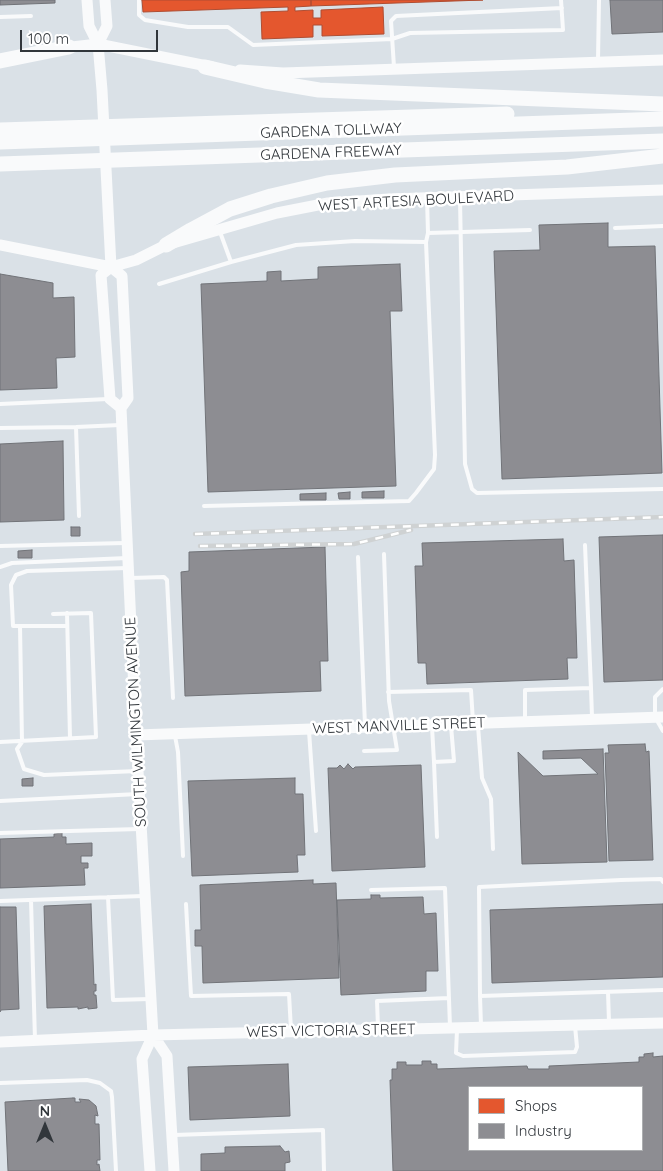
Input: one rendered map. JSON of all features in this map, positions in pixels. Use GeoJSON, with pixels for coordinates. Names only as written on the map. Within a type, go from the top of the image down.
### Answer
{"type":"FeatureCollection","features":[{"type":"Feature","properties":{"kind":"highway"},"geometry":{"type":"LineString","coordinates":[[0,61],[69,47]]}},
{"type":"Feature","properties":{"kind":"highway"},"geometry":{"type":"LineString","coordinates":[[205,67],[265,82],[319,90],[663,104]]}},
{"type":"Feature","properties":{"kind":"highway"},"geometry":{"type":"LineString","coordinates":[[0,130],[663,111]]}},
{"type":"Feature","properties":{"kind":"highway","name":"GARDENA TOLLWAY"},"geometry":{"type":"LineString","coordinates":[[0,142],[663,119]]}},
{"type":"Feature","properties":{"kind":"highway","name":"GARDENA TOLLWAY"},"geometry":{"type":"LineString","coordinates":[[0,150],[663,129]]}},
{"type":"Feature","properties":{"kind":"highway","name":"GARDENA FREEWAY"},"geometry":{"type":"LineString","coordinates":[[0,164],[663,141]]}},
{"type":"Feature","properties":{"kind":"highway"},"geometry":{"type":"LineString","coordinates":[[166,245],[230,210],[271,196],[327,183],[394,175],[567,167],[663,156]]}},
{"type":"Feature","properties":{"kind":"main road","name":"SOUTH WILMINGTON AVENUE"},"geometry":{"type":"LineString","coordinates":[[87,0],[88,26],[98,44],[111,267],[122,276],[128,398],[121,408],[152,1035],[142,1059],[150,1171]]}},
{"type":"Feature","properties":{"kind":"main road","name":"SOUTH WILMINGTON AVENUE"},"geometry":{"type":"LineString","coordinates":[[98,44],[107,26],[105,0]]}},
{"type":"Feature","properties":{"kind":"main road"},"geometry":{"type":"LineString","coordinates":[[0,56],[98,44],[205,67],[283,73],[663,60]]}},
{"type":"Feature","properties":{"kind":"main road","name":"WEST ARTESIA BOULEVARD"},"geometry":{"type":"LineString","coordinates":[[0,245],[111,267],[136,260],[166,245],[277,213],[328,203],[663,190]]}},
{"type":"Feature","properties":{"kind":"main road","name":"SOUTH WILMINGTON AVENUE"},"geometry":{"type":"LineString","coordinates":[[110,399],[101,275],[111,267]]}},
{"type":"Feature","properties":{"kind":"main road"},"geometry":{"type":"LineString","coordinates":[[110,399],[121,408]]}},
{"type":"Feature","properties":{"kind":"main road","name":"WEST MANVILLE STREET"},"geometry":{"type":"LineString","coordinates":[[136,735],[659,717]]}},
{"type":"Feature","properties":{"kind":"main road","name":"WEST VICTORIA STREET"},"geometry":{"type":"LineString","coordinates":[[0,1042],[152,1035],[663,1023]]}},
{"type":"Feature","properties":{"kind":"main road"},"geometry":{"type":"LineString","coordinates":[[152,1035],[167,1056],[174,1171]]}},
{"type":"Feature","properties":{"kind":"lane"},"geometry":{"type":"LineString","coordinates":[[139,0],[140,15],[144,20],[188,27],[228,27],[253,45],[392,39],[410,33],[563,30],[561,0]]}},
{"type":"Feature","properties":{"kind":"lane"},"geometry":{"type":"LineString","coordinates":[[598,62],[599,0]]}},
{"type":"Feature","properties":{"kind":"lane"},"geometry":{"type":"LineString","coordinates":[[394,69],[392,21],[396,16],[562,8]]}},
{"type":"Feature","properties":{"kind":"lane"},"geometry":{"type":"LineString","coordinates":[[0,17],[31,16]]}},
{"type":"Feature","properties":{"kind":"lane"},"geometry":{"type":"LineString","coordinates":[[460,197],[465,464],[472,488],[477,493],[663,489]]}},
{"type":"Feature","properties":{"kind":"lane"},"geometry":{"type":"LineString","coordinates":[[204,506],[409,501],[434,469],[435,454],[426,242],[428,233],[427,198]]}},
{"type":"Feature","properties":{"kind":"lane"},"geometry":{"type":"LineString","coordinates":[[615,228],[663,226]]}},
{"type":"Feature","properties":{"kind":"lane"},"geometry":{"type":"LineString","coordinates":[[219,230],[231,262]]}},
{"type":"Feature","properties":{"kind":"lane"},"geometry":{"type":"LineString","coordinates":[[428,233],[530,230]]}},
{"type":"Feature","properties":{"kind":"lane"},"geometry":{"type":"LineString","coordinates":[[159,284],[296,245],[355,241],[426,242]]}},
{"type":"Feature","properties":{"kind":"lane"},"geometry":{"type":"LineString","coordinates":[[0,404],[110,399]]}},
{"type":"Feature","properties":{"kind":"lane"},"geometry":{"type":"LineString","coordinates":[[0,428],[76,428],[122,425]]}},
{"type":"Feature","properties":{"kind":"lane"},"geometry":{"type":"LineString","coordinates":[[76,428],[79,516]]}},
{"type":"Feature","properties":{"kind":"lane"},"geometry":{"type":"LineString","coordinates":[[0,546],[127,543]]}},
{"type":"Feature","properties":{"kind":"lane"},"geometry":{"type":"LineString","coordinates":[[585,544],[592,719]]}},
{"type":"Feature","properties":{"kind":"lane"},"geometry":{"type":"LineString","coordinates":[[364,751],[397,750],[388,692],[384,554]]}},
{"type":"Feature","properties":{"kind":"lane"},"geometry":{"type":"LineString","coordinates":[[358,557],[365,727]]}},
{"type":"Feature","properties":{"kind":"lane"},"geometry":{"type":"LineString","coordinates":[[0,567],[12,563],[128,568],[164,577],[167,580],[173,698]]}},
{"type":"Feature","properties":{"kind":"lane"},"geometry":{"type":"LineString","coordinates":[[67,626],[12,626],[10,584],[16,575],[27,571],[128,568]]}},
{"type":"Feature","properties":{"kind":"lane"},"geometry":{"type":"LineString","coordinates":[[0,742],[96,737],[91,613],[53,614]]}},
{"type":"Feature","properties":{"kind":"lane"},"geometry":{"type":"LineString","coordinates":[[67,614],[70,738]]}},
{"type":"Feature","properties":{"kind":"lane"},"geometry":{"type":"LineString","coordinates":[[20,626],[22,742],[17,750],[24,769],[44,775],[138,771]]}},
{"type":"Feature","properties":{"kind":"lane"},"geometry":{"type":"LineString","coordinates":[[525,722],[525,690],[591,688]]}},
{"type":"Feature","properties":{"kind":"lane"},"geometry":{"type":"LineString","coordinates":[[663,689],[655,697],[663,731]]}},
{"type":"Feature","properties":{"kind":"lane"},"geometry":{"type":"LineString","coordinates":[[388,692],[471,690],[482,778],[491,799],[493,849]]}},
{"type":"Feature","properties":{"kind":"lane"},"geometry":{"type":"LineString","coordinates":[[434,762],[454,761],[451,724]]}},
{"type":"Feature","properties":{"kind":"lane"},"geometry":{"type":"LineString","coordinates":[[431,725],[437,837]]}},
{"type":"Feature","properties":{"kind":"lane"},"geometry":{"type":"LineString","coordinates":[[309,729],[316,831]]}},
{"type":"Feature","properties":{"kind":"lane"},"geometry":{"type":"LineString","coordinates":[[174,734],[178,752],[184,856]]}},
{"type":"Feature","properties":{"kind":"lane"},"geometry":{"type":"LineString","coordinates":[[0,801],[139,794]]}},
{"type":"Feature","properties":{"kind":"lane"},"geometry":{"type":"LineString","coordinates":[[0,833],[141,828]]}},
{"type":"Feature","properties":{"kind":"lane"},"geometry":{"type":"LineString","coordinates":[[481,1028],[479,887],[660,878],[663,882]]}},
{"type":"Feature","properties":{"kind":"lane"},"geometry":{"type":"LineString","coordinates":[[371,890],[445,888],[449,998],[456,1053],[463,1056],[575,1052],[577,1047],[575,1026]]}},
{"type":"Feature","properties":{"kind":"lane"},"geometry":{"type":"LineString","coordinates":[[0,901],[145,896]]}},
{"type":"Feature","properties":{"kind":"lane"},"geometry":{"type":"LineString","coordinates":[[108,898],[113,1000],[150,999]]}},
{"type":"Feature","properties":{"kind":"lane"},"geometry":{"type":"LineString","coordinates":[[31,900],[35,1041]]}},
{"type":"Feature","properties":{"kind":"lane"},"geometry":{"type":"LineString","coordinates":[[186,904],[191,996],[289,994],[291,1032]]}},
{"type":"Feature","properties":{"kind":"lane"},"geometry":{"type":"LineString","coordinates":[[480,996],[663,990]]}},
{"type":"Feature","properties":{"kind":"lane"},"geometry":{"type":"LineString","coordinates":[[608,992],[609,1024]]}},
{"type":"Feature","properties":{"kind":"lane"},"geometry":{"type":"LineString","coordinates":[[378,1030],[377,1001],[449,998]]}},
{"type":"Feature","properties":{"kind":"lane"},"geometry":{"type":"LineString","coordinates":[[0,1083],[87,1080],[100,1083],[110,1091],[112,1096],[116,1171]]}},
{"type":"Feature","properties":{"kind":"lane"},"geometry":{"type":"LineString","coordinates":[[172,1135],[323,1130],[324,1171]]}},
{"type":"Feature","properties":{"kind":"building: Shops"},"geometry":{"type":"Polygon","coordinates":[[[142,0],[311,0],[311,6],[295,7],[295,11],[313,10],[313,18],[321,18],[321,10],[383,7],[384,34],[322,36],[322,25],[313,25],[313,37],[262,39],[261,12],[288,11],[288,7],[143,12],[142,0]]]}},
{"type":"Feature","properties":{"kind":"building: Shops"},"geometry":{"type":"Polygon","coordinates":[[[311,0],[483,0],[311,6],[311,0]]]}},
{"type":"Feature","properties":{"kind":"building: Industry"},"geometry":{"type":"Polygon","coordinates":[[[0,0],[55,0],[55,3],[0,5],[0,0]]]}},
{"type":"Feature","properties":{"kind":"building: Industry"},"geometry":{"type":"Polygon","coordinates":[[[610,0],[663,0],[663,32],[612,34],[610,0]]]}},
{"type":"Feature","properties":{"kind":"building: Industry"},"geometry":{"type":"Polygon","coordinates":[[[608,223],[608,247],[655,246],[662,473],[502,479],[494,251],[540,250],[539,225],[608,223]]]}},
{"type":"Feature","properties":{"kind":"building: Industry"},"geometry":{"type":"Polygon","coordinates":[[[400,264],[402,311],[390,311],[396,486],[208,492],[201,284],[267,281],[267,272],[281,271],[281,281],[318,279],[318,267],[400,264]]]}},
{"type":"Feature","properties":{"kind":"building: Industry"},"geometry":{"type":"Polygon","coordinates":[[[0,274],[53,283],[53,298],[74,297],[75,357],[56,358],[57,388],[0,390],[0,274]]]}},
{"type":"Feature","properties":{"kind":"building: Industry"},"geometry":{"type":"Polygon","coordinates":[[[63,441],[64,520],[0,522],[0,444],[63,441]]]}},
{"type":"Feature","properties":{"kind":"building: Industry"},"geometry":{"type":"Polygon","coordinates":[[[384,491],[384,498],[362,498],[362,492],[384,491]]]}},
{"type":"Feature","properties":{"kind":"building: Industry"},"geometry":{"type":"Polygon","coordinates":[[[350,492],[350,499],[339,499],[338,493],[350,492]]]}},
{"type":"Feature","properties":{"kind":"building: Industry"},"geometry":{"type":"Polygon","coordinates":[[[326,493],[326,500],[300,500],[300,494],[326,493]]]}},
{"type":"Feature","properties":{"kind":"building: Industry"},"geometry":{"type":"Polygon","coordinates":[[[71,527],[80,527],[80,536],[71,536],[71,527]]]}},
{"type":"Feature","properties":{"kind":"building: Industry"},"geometry":{"type":"Polygon","coordinates":[[[663,535],[663,680],[604,682],[599,537],[663,535]]]}},
{"type":"Feature","properties":{"kind":"building: Industry"},"geometry":{"type":"Polygon","coordinates":[[[563,539],[564,561],[574,560],[577,658],[567,658],[568,679],[427,684],[426,663],[418,663],[415,566],[423,566],[422,543],[563,539]]]}},
{"type":"Feature","properties":{"kind":"building: Industry"},"geometry":{"type":"Polygon","coordinates":[[[325,547],[328,661],[320,661],[321,691],[185,696],[181,572],[189,571],[189,552],[325,547]]]}},
{"type":"Feature","properties":{"kind":"building: Industry"},"geometry":{"type":"Polygon","coordinates":[[[32,550],[32,558],[18,558],[18,551],[32,550]]]}},
{"type":"Feature","properties":{"kind":"building: Industry"},"geometry":{"type":"Polygon","coordinates":[[[645,744],[646,752],[649,751],[653,860],[609,861],[605,753],[609,753],[608,745],[645,744]]]}},
{"type":"Feature","properties":{"kind":"building: Industry"},"geometry":{"type":"Polygon","coordinates":[[[603,749],[607,862],[522,864],[518,752],[543,776],[598,774],[581,758],[543,759],[543,751],[603,749]]]}},
{"type":"Feature","properties":{"kind":"building: Industry"},"geometry":{"type":"Polygon","coordinates":[[[348,764],[353,769],[355,767],[421,765],[425,867],[332,871],[328,768],[337,768],[340,765],[344,769],[348,764]]]}},
{"type":"Feature","properties":{"kind":"building: Industry"},"geometry":{"type":"Polygon","coordinates":[[[33,778],[33,786],[22,786],[22,779],[33,778]]]}},
{"type":"Feature","properties":{"kind":"building: Industry"},"geometry":{"type":"Polygon","coordinates":[[[295,778],[295,794],[303,794],[305,855],[297,855],[298,872],[192,876],[188,781],[295,778]]]}},
{"type":"Feature","properties":{"kind":"building: Industry"},"geometry":{"type":"Polygon","coordinates":[[[62,833],[62,837],[66,837],[66,844],[92,843],[92,856],[81,856],[81,863],[88,863],[88,868],[84,868],[85,885],[0,888],[0,839],[54,837],[54,834],[62,833]]]}},
{"type":"Feature","properties":{"kind":"building: Industry"},"geometry":{"type":"Polygon","coordinates":[[[313,880],[313,884],[336,883],[339,978],[203,983],[202,946],[195,946],[195,930],[201,930],[200,885],[313,880]]]}},
{"type":"Feature","properties":{"kind":"building: Industry"},"geometry":{"type":"Polygon","coordinates":[[[371,895],[380,895],[380,898],[423,897],[424,914],[436,913],[438,971],[426,971],[426,991],[341,995],[337,900],[371,899],[371,895]]]}},
{"type":"Feature","properties":{"kind":"building: Industry"},"geometry":{"type":"Polygon","coordinates":[[[91,904],[94,985],[96,984],[94,995],[96,995],[97,1008],[47,1008],[44,906],[91,904]]]}},
{"type":"Feature","properties":{"kind":"building: Industry"},"geometry":{"type":"Polygon","coordinates":[[[663,904],[663,977],[492,983],[490,910],[663,904]]]}},
{"type":"Feature","properties":{"kind":"building: Industry"},"geometry":{"type":"Polygon","coordinates":[[[0,907],[16,907],[19,1009],[1,1010],[0,1012],[0,907]]]}},
{"type":"Feature","properties":{"kind":"building: Industry"},"geometry":{"type":"Polygon","coordinates":[[[653,1053],[653,1057],[663,1056],[663,1171],[393,1171],[390,1080],[392,1080],[392,1069],[397,1069],[397,1062],[406,1062],[406,1065],[422,1065],[422,1061],[431,1061],[431,1064],[437,1064],[437,1069],[527,1066],[528,1069],[549,1069],[549,1066],[639,1062],[639,1057],[644,1057],[644,1054],[653,1053]]]}},
{"type":"Feature","properties":{"kind":"building: Industry"},"geometry":{"type":"Polygon","coordinates":[[[288,1064],[290,1116],[190,1120],[188,1067],[288,1064]]]}},
{"type":"Feature","properties":{"kind":"building: Industry"},"geometry":{"type":"Polygon","coordinates":[[[75,1098],[75,1102],[81,1102],[79,1099],[89,1100],[96,1106],[98,1116],[95,1115],[95,1124],[99,1124],[100,1160],[97,1160],[97,1165],[99,1164],[100,1171],[8,1171],[5,1102],[75,1098]]]}},
{"type":"Feature","properties":{"kind":"building: Industry"},"geometry":{"type":"Polygon","coordinates":[[[280,1146],[285,1152],[289,1151],[290,1162],[285,1163],[285,1171],[201,1171],[201,1154],[225,1153],[225,1147],[280,1146]]]}},
{"type":"Feature","properties":{"kind":"railway"},"geometry":{"type":"LineString","coordinates":[[195,534],[663,517]]}},
{"type":"Feature","properties":{"kind":"railway"},"geometry":{"type":"LineString","coordinates":[[200,546],[354,544],[411,530]]}}]}
